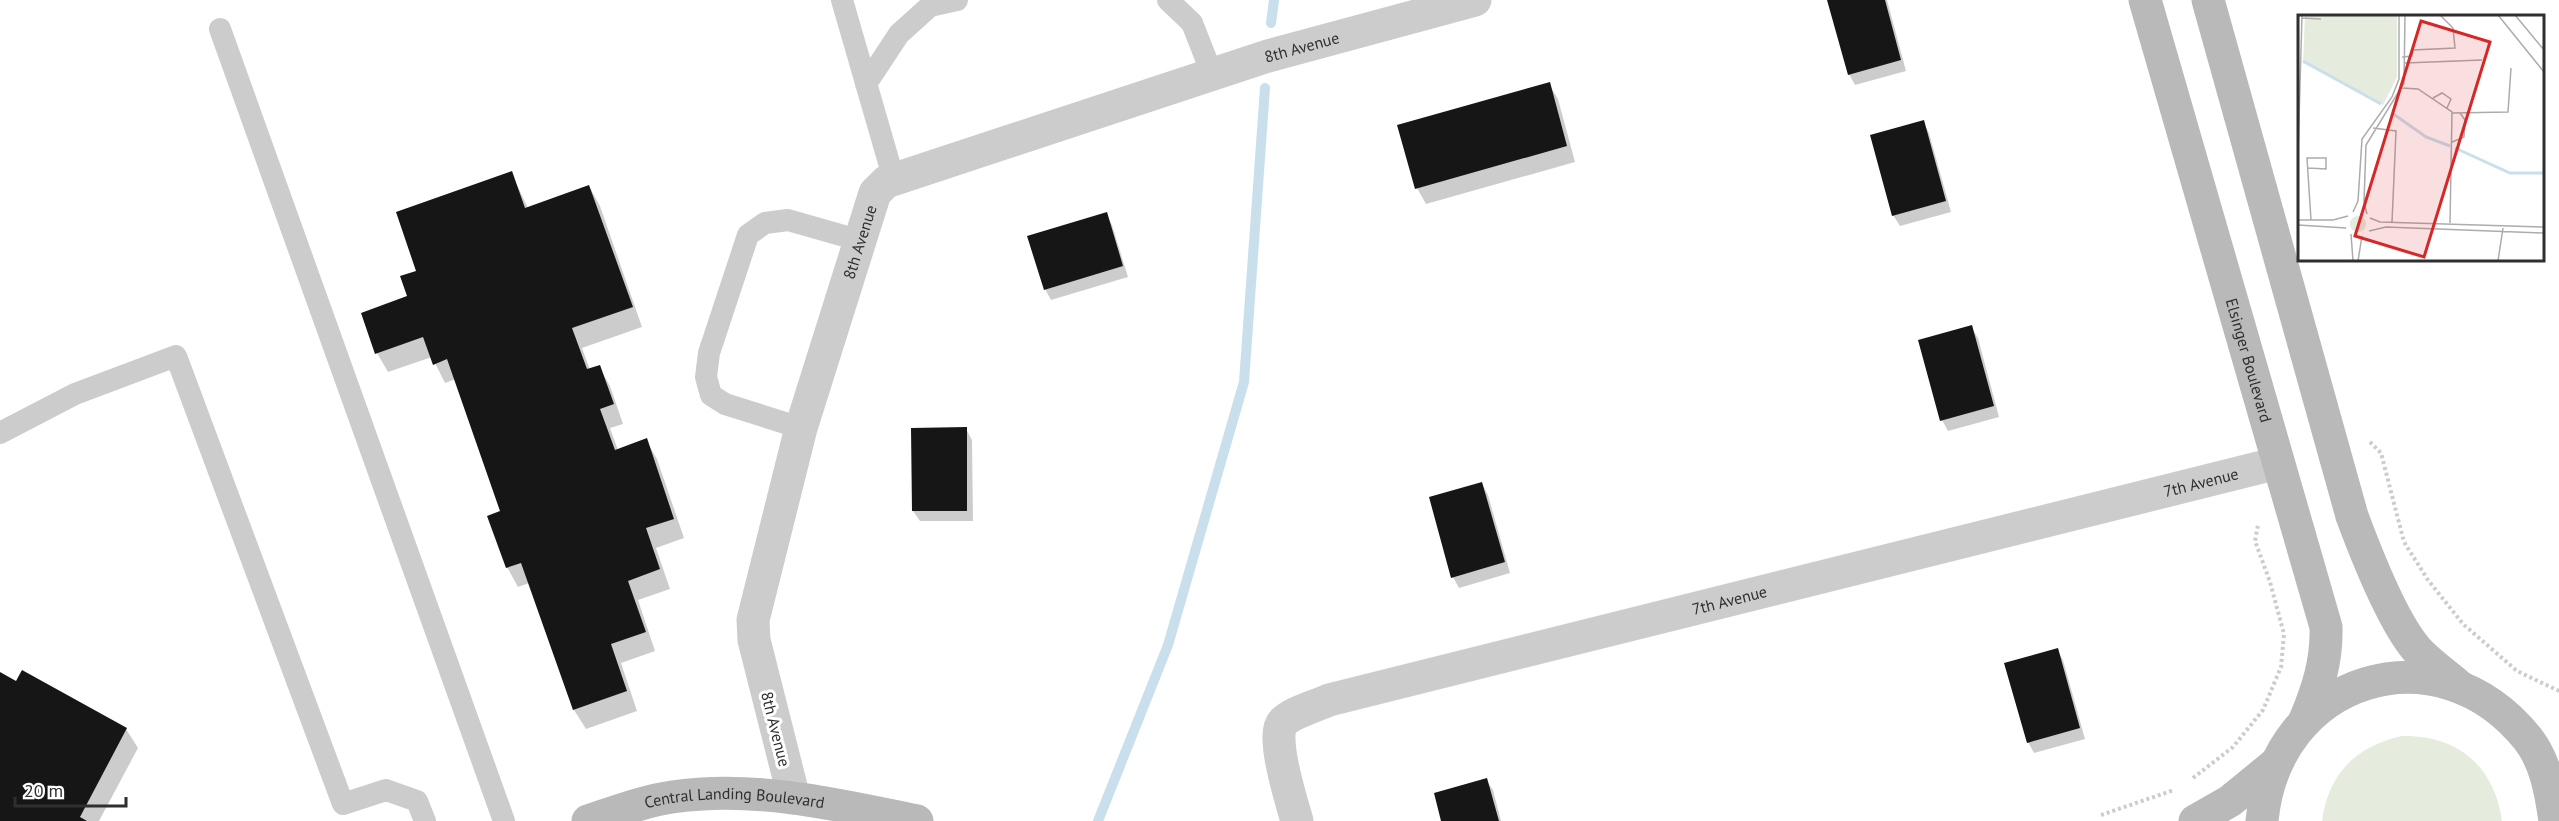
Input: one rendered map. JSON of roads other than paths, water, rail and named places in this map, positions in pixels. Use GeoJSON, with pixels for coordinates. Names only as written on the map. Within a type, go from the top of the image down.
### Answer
{"type":"FeatureCollection","features":[{"type":"Feature","properties":{"kind":"street","name":"8th Avenue"},"geometry":{"type":"LineString","coordinates":[[794,798],[754,640],[753,620],[801,428],[858,240],[875,193],[886,182],[1212,74],[1268,56],[1475,0]]}},
{"type":"Feature","properties":{"kind":"street","name":"Elsinger Boulevard"},"geometry":{"type":"LineString","coordinates":[[2145,0],[2326,627],[2327,648],[2320,683],[2305,720]]}},
{"type":"Feature","properties":{"kind":"street"},"geometry":{"type":"LineString","coordinates":[[2208,0],[2364,550],[2404,630],[2419,652],[2459,686],[2499,708],[2544,743],[2555,821]]}},
{"type":"Feature","properties":{"kind":"street","name":"7th Avenue"},"geometry":{"type":"LineString","coordinates":[[1297,821],[1283,766],[1278,730],[1283,721],[1329,700],[2278,462]]}},
{"type":"Feature","properties":{"kind":"street"},"geometry":{"type":"LineString","coordinates":[[2262,821],[2265,796],[2274,765],[2288,741],[2305,720],[2338,695],[2377,680],[2419,677],[2459,686]]}},
{"type":"Feature","properties":{"kind":"street"},"geometry":{"type":"LineString","coordinates":[[2195,821],[2230,801],[2274,765]]}},
{"type":"Feature","properties":{"kind":"street","name":"Central Landing Boulevard"},"geometry":{"type":"LineString","coordinates":[[588,821],[642,804],[690,795],[730,792],[794,798],[917,821]]}},
{"type":"Feature","properties":{"kind":"lane"},"geometry":{"type":"LineString","coordinates":[[842,0],[894,180]]}},
{"type":"Feature","properties":{"kind":"lane"},"geometry":{"type":"LineString","coordinates":[[866,84],[899,34],[930,6],[957,0]]}},
{"type":"Feature","properties":{"kind":"lane"},"geometry":{"type":"LineString","coordinates":[[1168,0],[1192,23],[1212,74]]}},
{"type":"Feature","properties":{"kind":"lane"},"geometry":{"type":"LineString","coordinates":[[220,29],[504,821]]}},
{"type":"Feature","properties":{"kind":"lane"},"geometry":{"type":"LineString","coordinates":[[801,428],[725,404],[711,395],[706,377],[709,353],[748,235],[765,223],[788,220],[858,240]]}},
{"type":"Feature","properties":{"kind":"lane"},"geometry":{"type":"LineString","coordinates":[[0,433],[75,394],[176,356],[343,804],[386,789],[417,801],[425,821]]}},
{"type":"Feature","properties":{"kind":"waterway"},"geometry":{"type":"LineString","coordinates":[[1271,23],[1274,0]]}},
{"type":"Feature","properties":{"kind":"waterway"},"geometry":{"type":"LineString","coordinates":[[1098,821],[1168,645],[1244,382],[1265,88]]}}]}
